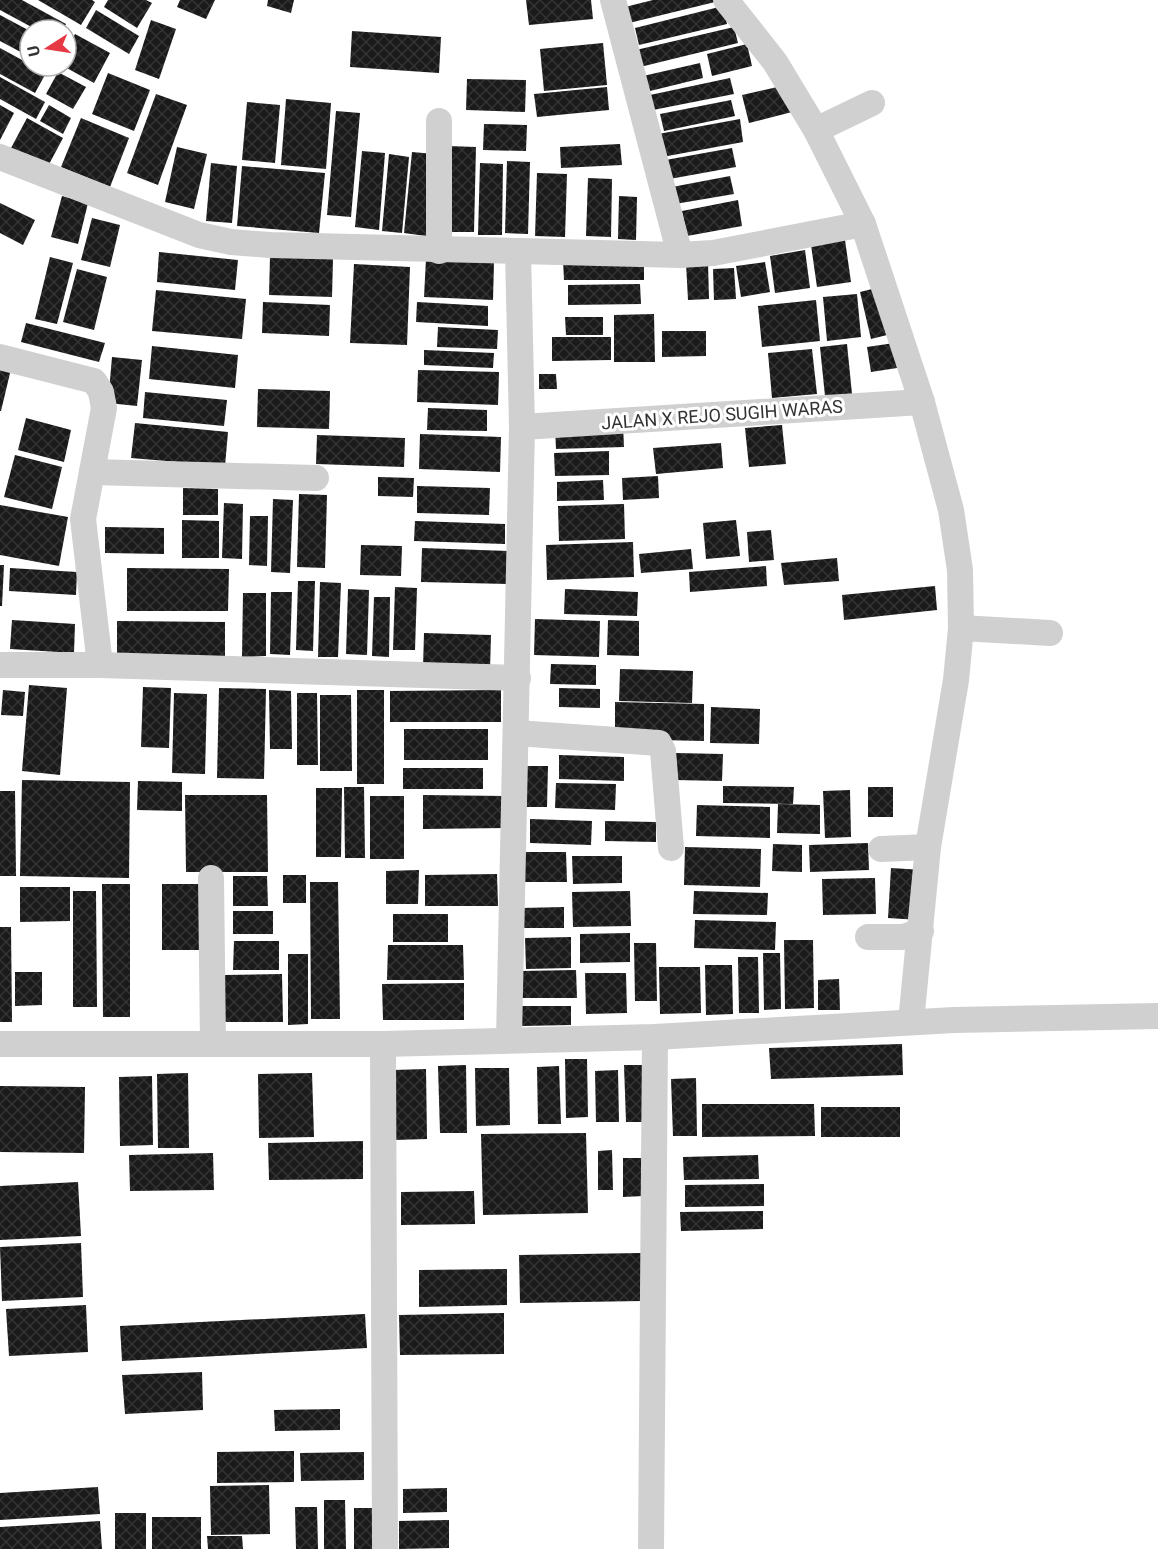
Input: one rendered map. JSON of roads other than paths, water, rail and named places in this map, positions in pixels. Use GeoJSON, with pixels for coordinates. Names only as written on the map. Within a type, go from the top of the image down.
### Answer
{"type":"FeatureCollection","features":[{"type":"Feature","properties":{"kind":"street"},"geometry":{"type":"LineString","coordinates":[[613,0],[680,255]]}},
{"type":"Feature","properties":{"kind":"street"},"geometry":{"type":"LineString","coordinates":[[726,0],[827,124],[922,402],[951,510],[960,570],[982,629],[947,734],[928,847],[914,1022]]}},
{"type":"Feature","properties":{"kind":"street"},"geometry":{"type":"LineString","coordinates":[[827,124],[873,103]]}},
{"type":"Feature","properties":{"kind":"street"},"geometry":{"type":"LineString","coordinates":[[438,251],[440,121]]}},
{"type":"Feature","properties":{"kind":"street"},"geometry":{"type":"LineString","coordinates":[[0,157],[168,224],[231,242],[438,251],[680,255],[713,253],[863,224]]}},
{"type":"Feature","properties":{"kind":"street"},"geometry":{"type":"LineString","coordinates":[[509,1039],[522,428],[518,251]]}},
{"type":"Feature","properties":{"kind":"street"},"geometry":{"type":"LineString","coordinates":[[0,357],[94,381],[98,386],[104,408],[83,519],[100,665]]}},
{"type":"Feature","properties":{"kind":"street","name":"JALAN X REJO SUGIH WARAS"},"geometry":{"type":"LineString","coordinates":[[522,428],[922,402]]}},
{"type":"Feature","properties":{"kind":"street"},"geometry":{"type":"LineString","coordinates":[[92,472],[315,478]]}},
{"type":"Feature","properties":{"kind":"street"},"geometry":{"type":"LineString","coordinates":[[982,629],[1050,633]]}},
{"type":"Feature","properties":{"kind":"street"},"geometry":{"type":"LineString","coordinates":[[0,665],[100,665],[518,678]]}},
{"type":"Feature","properties":{"kind":"street"},"geometry":{"type":"LineString","coordinates":[[516,733],[658,743],[663,751],[671,848]]}},
{"type":"Feature","properties":{"kind":"street"},"geometry":{"type":"LineString","coordinates":[[881,849],[928,847]]}},
{"type":"Feature","properties":{"kind":"street"},"geometry":{"type":"LineString","coordinates":[[212,878],[213,1044]]}},
{"type":"Feature","properties":{"kind":"street"},"geometry":{"type":"LineString","coordinates":[[868,937],[903,937],[921,931]]}},
{"type":"Feature","properties":{"kind":"street"},"geometry":{"type":"LineString","coordinates":[[0,1044],[383,1044],[655,1037],[954,1020],[1158,1016]]}},
{"type":"Feature","properties":{"kind":"street"},"geometry":{"type":"LineString","coordinates":[[651,1549],[655,1037]]}},
{"type":"Feature","properties":{"kind":"street"},"geometry":{"type":"LineString","coordinates":[[383,1044],[385,1549]]}}]}
